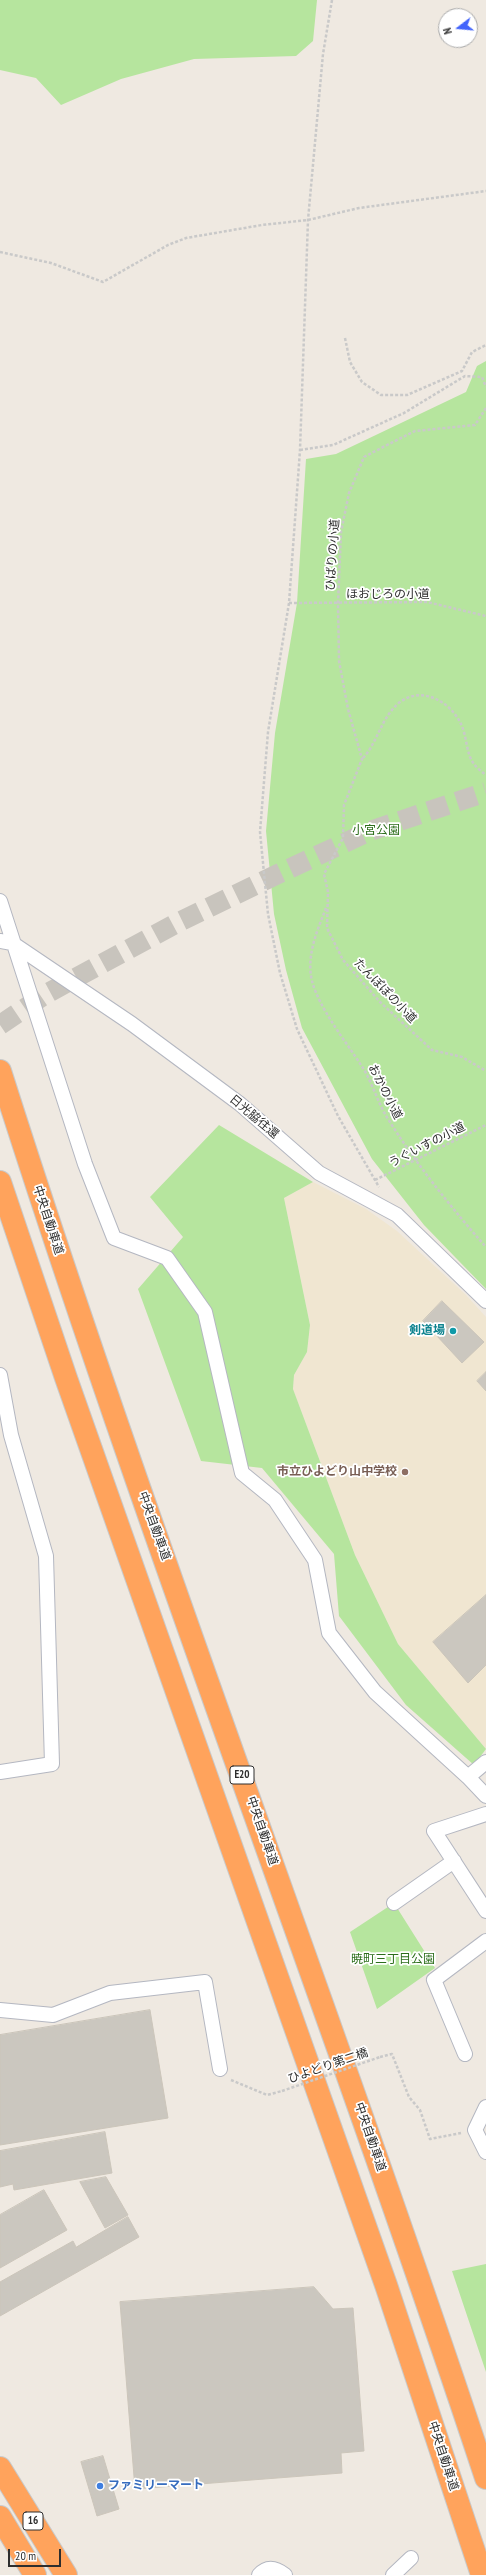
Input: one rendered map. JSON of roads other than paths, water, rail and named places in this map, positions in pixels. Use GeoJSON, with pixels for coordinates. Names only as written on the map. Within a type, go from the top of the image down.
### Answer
{"type":"FeatureCollection","features":[{"type":"Feature","properties":{"kind":"highway","name":"中央自動車道"},"geometry":{"type":"LineString","coordinates":[[0,1071],[48,1221],[101,1376],[425,2294],[486,2478]]}},
{"type":"Feature","properties":{"kind":"highway","name":"中央自動車道"},"geometry":{"type":"LineString","coordinates":[[0,1182],[66,1378],[365,2226],[482,2575]]}},
{"type":"Feature","properties":{"kind":"highway","name":"16"},"geometry":{"type":"LineString","coordinates":[[0,2468],[66,2575]]}},
{"type":"Feature","properties":{"kind":"highway","name":"16"},"geometry":{"type":"LineString","coordinates":[[0,2517],[36,2575]]}},
{"type":"Feature","properties":{"kind":"street"},"geometry":{"type":"LineString","coordinates":[[0,901],[4,942],[85,1164],[114,1238],[167,1258],[205,1312],[242,1473],[275,1500],[314,1560],[329,1633],[375,1692],[468,1777],[486,1796]]}},
{"type":"Feature","properties":{"kind":"street","name":"日光脇往還"},"geometry":{"type":"LineString","coordinates":[[4,942],[132,1024],[240,1104],[319,1173],[397,1215],[486,1301]]}},
{"type":"Feature","properties":{"kind":"street"},"geometry":{"type":"LineString","coordinates":[[0,1374],[11,1434],[46,1556],[52,1764],[0,1772]]}},
{"type":"Feature","properties":{"kind":"street"},"geometry":{"type":"LineString","coordinates":[[468,1777],[486,1762]]}},
{"type":"Feature","properties":{"kind":"street"},"geometry":{"type":"LineString","coordinates":[[486,1814],[434,1831],[486,1911]]}},
{"type":"Feature","properties":{"kind":"street"},"geometry":{"type":"LineString","coordinates":[[394,1903],[454,1861]]}},
{"type":"Feature","properties":{"kind":"street"},"geometry":{"type":"LineString","coordinates":[[465,2054],[434,1980],[486,1941]]}},
{"type":"Feature","properties":{"kind":"street"},"geometry":{"type":"LineString","coordinates":[[0,2010],[53,2015],[110,1993],[205,1982],[220,2069]]}},
{"type":"Feature","properties":{"kind":"street"},"geometry":{"type":"LineString","coordinates":[[486,2106],[475,2130],[486,2152]]}},
{"type":"Feature","properties":{"kind":"street"},"geometry":{"type":"LineString","coordinates":[[393,2575],[411,2558]]}},
{"type":"Feature","properties":{"kind":"street"},"geometry":{"type":"LineString","coordinates":[[259,2575],[268,2568],[276,2568],[285,2575]]}},
{"type":"Feature","properties":{"kind":"tunnel"},"geometry":{"type":"LineString","coordinates":[[0,1025],[46,994],[177,923],[280,873],[370,831],[486,792]]}},
{"type":"Feature","properties":{"kind":"place","name":"剣道場"},"geometry":{"type":"Point","coordinates":[453,1331]}},
{"type":"Feature","properties":{"kind":"place","name":"市立ひよどり山中学校"},"geometry":{"type":"Point","coordinates":[405,1472]}},
{"type":"Feature","properties":{"kind":"place","name":"ファミリーマート"},"geometry":{"type":"Point","coordinates":[100,2486]}},
{"type":"Feature","properties":{"kind":"park label","name":"小宮公園"},"geometry":{"type":"Point","coordinates":[376,831]}},
{"type":"Feature","properties":{"kind":"park label","name":"暁町三丁目公園"},"geometry":{"type":"Point","coordinates":[393,1960]}}]}
